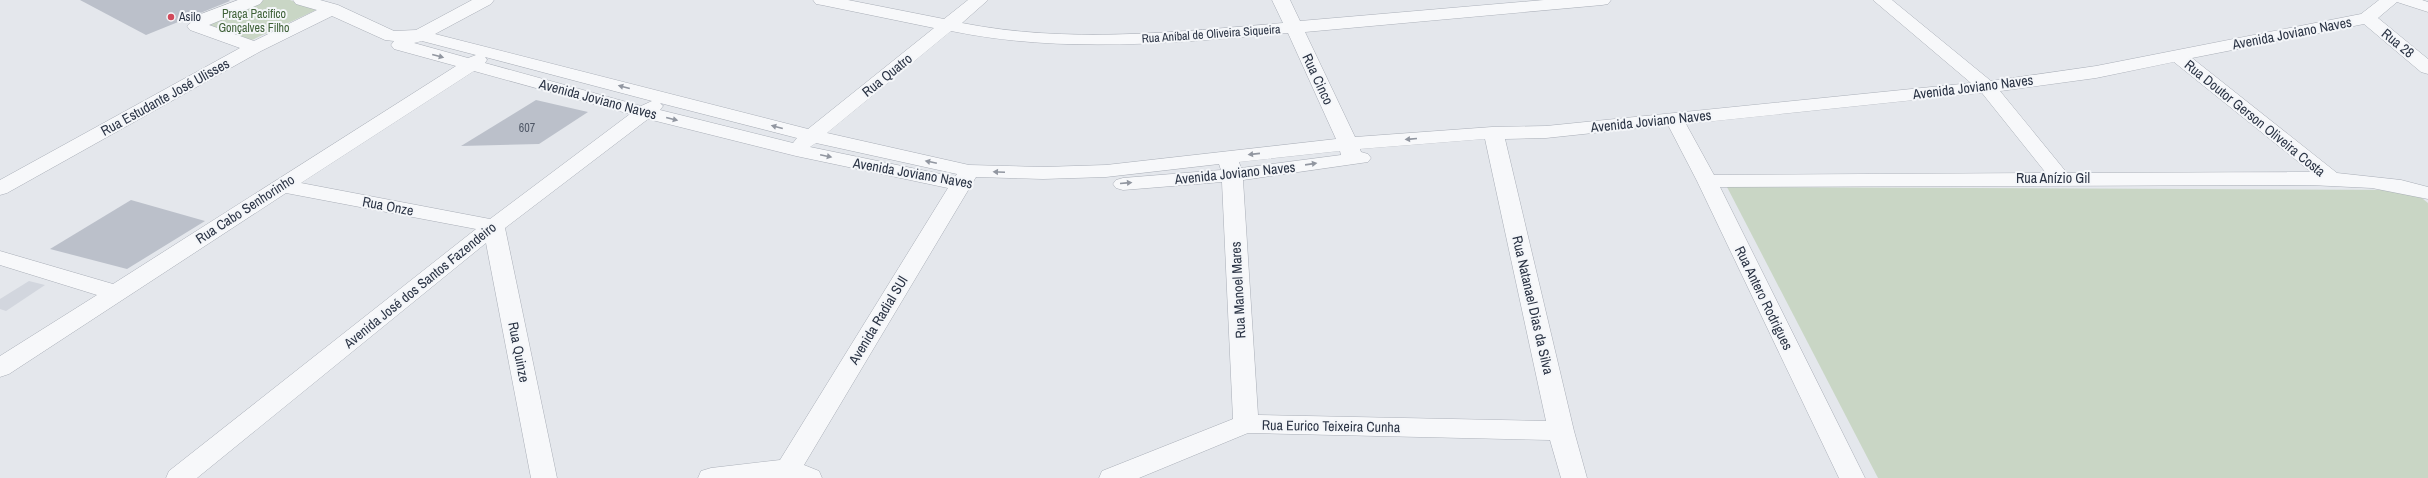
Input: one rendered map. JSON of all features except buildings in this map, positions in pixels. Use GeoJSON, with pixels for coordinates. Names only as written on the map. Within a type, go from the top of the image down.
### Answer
{"type":"FeatureCollection","features":[{"type":"Feature","properties":{"kind":"street"},"geometry":{"type":"LineString","coordinates":[[254,0],[207,18],[196,26],[255,47]]}},
{"type":"Feature","properties":{"kind":"street","name":"Avenida Joviano Naves"},"geometry":{"type":"LineString","coordinates":[[302,0],[332,9],[396,41],[470,65],[643,112],[796,150],[965,178],[1109,185],[1230,166],[1351,151],[1494,138],[1529,139],[1546,132],[1987,87],[2096,72],[2367,18],[2390,0]]}},
{"type":"Feature","properties":{"kind":"street"},"geometry":{"type":"LineString","coordinates":[[420,35],[485,0]]}},
{"type":"Feature","properties":{"kind":"street","name":"Rua Aníbal de Oliveira Siqueira"},"geometry":{"type":"LineString","coordinates":[[822,0],[947,26],[1030,38],[1099,41],[1173,38],[1602,0]]}},
{"type":"Feature","properties":{"kind":"street","name":"Rua Quatro"},"geometry":{"type":"LineString","coordinates":[[796,150],[979,0]]}},
{"type":"Feature","properties":{"kind":"street","name":"Rua Cinco"},"geometry":{"type":"LineString","coordinates":[[1282,0],[1351,151]]}},
{"type":"Feature","properties":{"kind":"street"},"geometry":{"type":"LineString","coordinates":[[1882,0],[1987,87],[2061,178]]}},
{"type":"Feature","properties":{"kind":"street"},"geometry":{"type":"LineString","coordinates":[[2404,0],[2428,7]]}},
{"type":"Feature","properties":{"kind":"street","name":"Rua Estudante José Ulisses"},"geometry":{"type":"LineString","coordinates":[[0,189],[255,47],[332,9]]}},
{"type":"Feature","properties":{"kind":"street","name":"Rua 28"},"geometry":{"type":"LineString","coordinates":[[2367,18],[2428,68]]}},
{"type":"Feature","properties":{"kind":"street","name":"Avenida Joviano Naves"},"geometry":{"type":"LineString","coordinates":[[396,41],[420,35],[491,52],[812,136],[965,178]]}},
{"type":"Feature","properties":{"kind":"street","name":"Rua Cabo Senhorinho"},"geometry":{"type":"LineString","coordinates":[[0,368],[491,52]]}},
{"type":"Feature","properties":{"kind":"street","name":"Rua Doutor Gerson Oliveira Costa"},"geometry":{"type":"LineString","coordinates":[[2178,56],[2333,180]]}},
{"type":"Feature","properties":{"kind":"street","name":"Avenida José dos Santos Fazendeiro"},"geometry":{"type":"LineString","coordinates":[[179,478],[494,226],[643,112],[666,98]]}},
{"type":"Feature","properties":{"kind":"street","name":"Rua Antero Rodrigues"},"geometry":{"type":"LineString","coordinates":[[1674,119],[1707,181],[1852,478]]}},
{"type":"Feature","properties":{"kind":"street","name":"Rua Natanael Dias da Silva"},"geometry":{"type":"LineString","coordinates":[[1494,138],[1561,431],[1574,478]]}},
{"type":"Feature","properties":{"kind":"street","name":"Rua Manoel Mares"},"geometry":{"type":"LineString","coordinates":[[1230,166],[1246,424]]}},
{"type":"Feature","properties":{"kind":"street","name":"Avenida Radial SUl"},"geometry":{"type":"LineString","coordinates":[[798,474],[965,178]]}},
{"type":"Feature","properties":{"kind":"street","name":"Rua Anízio Gil"},"geometry":{"type":"LineString","coordinates":[[1707,181],[2061,178],[2333,180],[2398,186],[2428,193]]}},
{"type":"Feature","properties":{"kind":"street","name":"Rua Onze"},"geometry":{"type":"LineString","coordinates":[[281,186],[494,226]]}},
{"type":"Feature","properties":{"kind":"street","name":"Rua Quinze"},"geometry":{"type":"LineString","coordinates":[[494,226],[544,478]]}},
{"type":"Feature","properties":{"kind":"street"},"geometry":{"type":"LineString","coordinates":[[0,258],[116,293]]}},
{"type":"Feature","properties":{"kind":"street","name":"Rua Eurico Teixeira Cunha"},"geometry":{"type":"LineString","coordinates":[[1112,478],[1246,424],[1561,431]]}},
{"type":"Feature","properties":{"kind":"street"},"geometry":{"type":"LineString","coordinates":[[711,478],[798,474]]}},
{"type":"Feature","properties":{"kind":"shaded area"},"geometry":{"type":"Polygon","coordinates":[[[29,281],[45,285],[6,311],[0,309],[0,299],[29,281]]]}},
{"type":"Feature","properties":{"kind":"green space","name":"Praça Pacifico Gonçalves Filho"},"geometry":{"type":"Polygon","coordinates":[[[262,0],[290,0],[316,10],[252,40],[204,24],[262,0]]]}},
{"type":"Feature","properties":{"kind":"green space"},"geometry":{"type":"Polygon","coordinates":[[[1727,187],[2412,190],[2428,203],[2428,478],[1878,478],[1727,187]]]}},
{"type":"Feature","properties":{"kind":"place","name":"Asilo"},"geometry":{"type":"Point","coordinates":[171,17]}}]}
